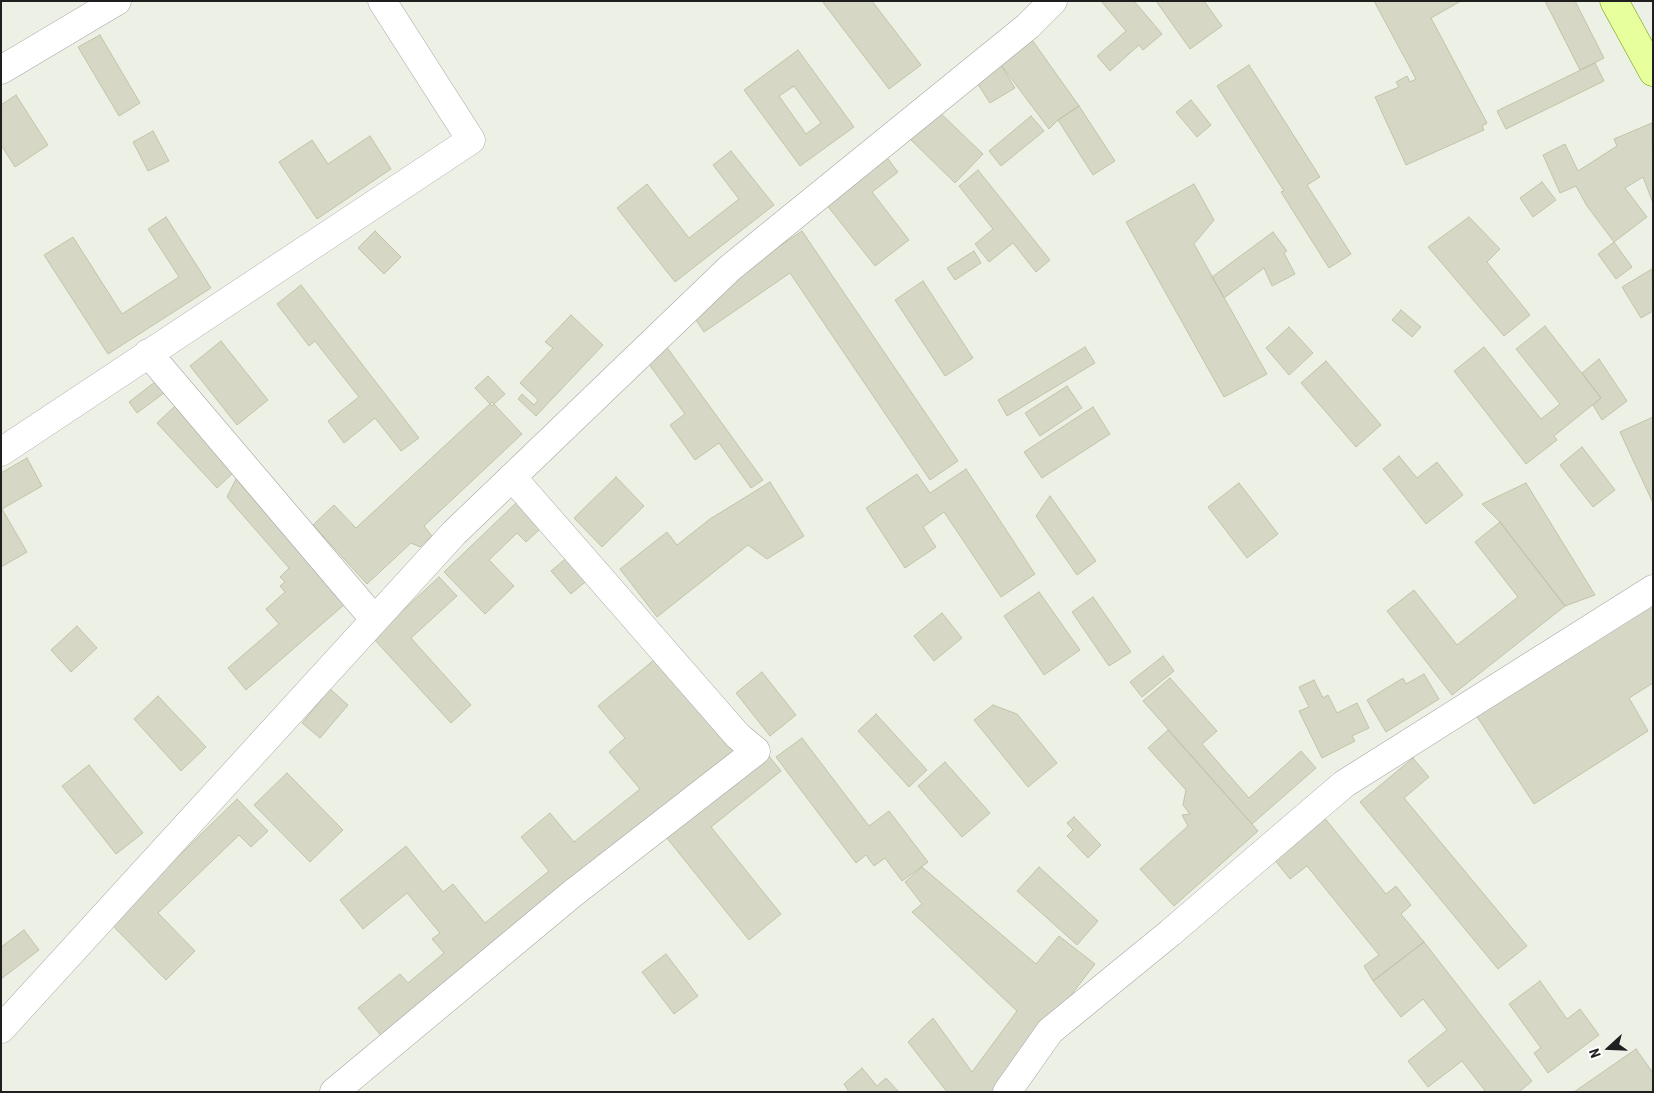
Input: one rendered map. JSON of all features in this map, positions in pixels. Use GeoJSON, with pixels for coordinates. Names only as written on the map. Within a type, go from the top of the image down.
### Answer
{"type":"FeatureCollection","features":[{"type":"Feature","properties":{"kind":"main road"},"geometry":{"type":"LineString","coordinates":[[1614,1],[1653,72]]}},
{"type":"Feature","properties":{"kind":"street"},"geometry":{"type":"LineString","coordinates":[[1,70],[117,1]]}},
{"type":"Feature","properties":{"kind":"street"},"geometry":{"type":"LineString","coordinates":[[1,452],[471,140],[382,1]]}},
{"type":"Feature","properties":{"kind":"street"},"geometry":{"type":"LineString","coordinates":[[1,1029],[454,533],[730,268],[1028,26],[1053,1]]}},
{"type":"Feature","properties":{"kind":"street"},"geometry":{"type":"LineString","coordinates":[[148,353],[374,620]]}},
{"type":"Feature","properties":{"kind":"street"},"geometry":{"type":"LineString","coordinates":[[334,1092],[572,894],[756,751],[738,736],[512,477]]}},
{"type":"Feature","properties":{"kind":"street"},"geometry":{"type":"LineString","coordinates":[[1007,1092],[1050,1031],[1170,933],[1344,784],[1653,589]]}},
{"type":"Feature","properties":{"kind":"building"},"geometry":{"type":"Polygon","coordinates":[[[822,1],[872,1],[921,65],[889,89],[822,1]]]}},
{"type":"Feature","properties":{"kind":"building"},"geometry":{"type":"Polygon","coordinates":[[[1101,1],[1134,1],[1162,34],[1143,50],[1139,45],[1110,71],[1097,56],[1126,31],[1101,1]]]}},
{"type":"Feature","properties":{"kind":"building"},"geometry":{"type":"Polygon","coordinates":[[[1156,1],[1204,1],[1222,26],[1190,49],[1156,1]]]}},
{"type":"Feature","properties":{"kind":"building"},"geometry":{"type":"Polygon","coordinates":[[[1374,1],[1461,1],[1431,18],[1487,123],[1482,126],[1484,130],[1406,165],[1375,97],[1399,87],[1396,82],[1407,76],[1410,82],[1416,79],[1374,1]]]}},
{"type":"Feature","properties":{"kind":"building"},"geometry":{"type":"Polygon","coordinates":[[[1545,1],[1575,1],[1604,58],[1580,70],[1545,1]]]}},
{"type":"Feature","properties":{"kind":"building"},"geometry":{"type":"Polygon","coordinates":[[[100,35],[140,103],[119,116],[78,47],[100,35]]]}},
{"type":"Feature","properties":{"kind":"building"},"geometry":{"type":"Polygon","coordinates":[[[1030,37],[1079,106],[1058,120],[1049,129],[999,62],[1030,37]]]}},
{"type":"Feature","properties":{"kind":"building"},"geometry":{"type":"Polygon","coordinates":[[[798,50],[854,127],[800,166],[744,90],[798,50]],[[794,86],[779,96],[806,134],[821,123],[794,86]]]}},
{"type":"Feature","properties":{"kind":"building"},"geometry":{"type":"Polygon","coordinates":[[[999,62],[1015,88],[990,103],[974,78],[999,62]]]}},
{"type":"Feature","properties":{"kind":"building"},"geometry":{"type":"Polygon","coordinates":[[[1595,63],[1604,81],[1506,129],[1497,111],[1595,63]]]}},
{"type":"Feature","properties":{"kind":"building"},"geometry":{"type":"Polygon","coordinates":[[[1249,65],[1320,177],[1307,185],[1351,254],[1329,268],[1281,192],[1284,191],[1217,86],[1249,65]]]}},
{"type":"Feature","properties":{"kind":"building"},"geometry":{"type":"Polygon","coordinates":[[[16,95],[48,145],[15,167],[1,145],[1,105],[16,95]]]}},
{"type":"Feature","properties":{"kind":"building"},"geometry":{"type":"Polygon","coordinates":[[[1191,100],[1211,125],[1197,137],[1176,112],[1191,100]]]}},
{"type":"Feature","properties":{"kind":"building"},"geometry":{"type":"Polygon","coordinates":[[[933,106],[983,154],[955,183],[906,135],[933,106]]]}},
{"type":"Feature","properties":{"kind":"building"},"geometry":{"type":"Polygon","coordinates":[[[1079,106],[1115,161],[1093,175],[1058,120],[1079,106]]]}},
{"type":"Feature","properties":{"kind":"building"},"geometry":{"type":"Polygon","coordinates":[[[1031,116],[1044,131],[1001,166],[989,151],[1031,116]]]}},
{"type":"Feature","properties":{"kind":"building"},"geometry":{"type":"Polygon","coordinates":[[[1652,123],[1653,203],[1643,177],[1625,188],[1647,217],[1614,242],[1587,206],[1576,186],[1560,193],[1543,155],[1565,144],[1578,171],[1617,146],[1614,139],[1652,123]]]}},
{"type":"Feature","properties":{"kind":"building"},"geometry":{"type":"Polygon","coordinates":[[[153,131],[169,161],[148,171],[133,142],[153,131]]]}},
{"type":"Feature","properties":{"kind":"building"},"geometry":{"type":"Polygon","coordinates":[[[370,136],[391,169],[317,219],[279,162],[312,140],[328,164],[370,136]]]}},
{"type":"Feature","properties":{"kind":"building"},"geometry":{"type":"Polygon","coordinates":[[[731,151],[774,205],[675,282],[617,208],[647,184],[689,238],[739,199],[713,165],[731,151]]]}},
{"type":"Feature","properties":{"kind":"building"},"geometry":{"type":"Polygon","coordinates":[[[882,151],[898,172],[872,192],[909,240],[875,266],[822,199],[882,151]]]}},
{"type":"Feature","properties":{"kind":"building"},"geometry":{"type":"Polygon","coordinates":[[[978,170],[1050,260],[1036,272],[1013,243],[989,262],[975,244],[993,229],[959,186],[978,170]]]}},
{"type":"Feature","properties":{"kind":"building"},"geometry":{"type":"Polygon","coordinates":[[[1542,182],[1556,200],[1533,217],[1520,198],[1542,182]]]}},
{"type":"Feature","properties":{"kind":"building"},"geometry":{"type":"Polygon","coordinates":[[[1194,184],[1214,220],[1194,244],[1267,374],[1224,397],[1126,222],[1194,184]]]}},
{"type":"Feature","properties":{"kind":"building"},"geometry":{"type":"Polygon","coordinates":[[[166,217],[211,288],[108,354],[44,255],[73,237],[122,314],[179,277],[148,229],[166,217]]]}},
{"type":"Feature","properties":{"kind":"building"},"geometry":{"type":"Polygon","coordinates":[[[1469,217],[1500,249],[1487,262],[1530,315],[1504,336],[1428,247],[1469,217]]]}},
{"type":"Feature","properties":{"kind":"building"},"geometry":{"type":"Polygon","coordinates":[[[375,231],[401,257],[384,274],[358,248],[375,231]]]}},
{"type":"Feature","properties":{"kind":"building"},"geometry":{"type":"Polygon","coordinates":[[[802,231],[958,461],[930,480],[790,273],[704,332],[688,308],[802,231]]]}},
{"type":"Feature","properties":{"kind":"building"},"geometry":{"type":"Polygon","coordinates":[[[1273,232],[1287,251],[1284,253],[1295,274],[1272,286],[1264,268],[1224,298],[1212,277],[1273,232]]]}},
{"type":"Feature","properties":{"kind":"building"},"geometry":{"type":"Polygon","coordinates":[[[1614,242],[1632,267],[1616,279],[1598,254],[1614,242]]]}},
{"type":"Feature","properties":{"kind":"building"},"geometry":{"type":"Polygon","coordinates":[[[974,251],[981,263],[955,280],[947,268],[974,251]]]}},
{"type":"Feature","properties":{"kind":"building"},"geometry":{"type":"Polygon","coordinates":[[[1652,269],[1653,311],[1641,318],[1622,287],[1652,269]]]}},
{"type":"Feature","properties":{"kind":"building"},"geometry":{"type":"Polygon","coordinates":[[[923,281],[973,358],[945,376],[895,300],[923,281]]]}},
{"type":"Feature","properties":{"kind":"building"},"geometry":{"type":"Polygon","coordinates":[[[301,285],[419,438],[401,451],[375,418],[344,443],[328,421],[359,397],[315,341],[309,346],[277,304],[301,285]]]}},
{"type":"Feature","properties":{"kind":"building"},"geometry":{"type":"Polygon","coordinates":[[[1401,310],[1421,327],[1412,337],[1392,320],[1401,310]]]}},
{"type":"Feature","properties":{"kind":"building"},"geometry":{"type":"Polygon","coordinates":[[[571,315],[603,345],[536,416],[518,399],[522,394],[534,405],[538,400],[520,383],[553,348],[545,342],[571,315]]]}},
{"type":"Feature","properties":{"kind":"building"},"geometry":{"type":"Polygon","coordinates":[[[1545,326],[1601,398],[1554,436],[1557,440],[1526,464],[1454,371],[1484,347],[1541,419],[1560,404],[1516,349],[1545,326]]]}},
{"type":"Feature","properties":{"kind":"building"},"geometry":{"type":"Polygon","coordinates":[[[1289,327],[1313,353],[1289,375],[1266,348],[1289,327]]]}},
{"type":"Feature","properties":{"kind":"building"},"geometry":{"type":"Polygon","coordinates":[[[221,341],[268,400],[237,425],[190,366],[221,341]]]}},
{"type":"Feature","properties":{"kind":"building"},"geometry":{"type":"Polygon","coordinates":[[[666,346],[763,480],[751,488],[719,443],[695,460],[670,425],[685,414],[646,360],[666,346]]]}},
{"type":"Feature","properties":{"kind":"building"},"geometry":{"type":"Polygon","coordinates":[[[1085,347],[1095,363],[1007,416],[998,400],[1085,347]]]}},
{"type":"Feature","properties":{"kind":"building"},"geometry":{"type":"Polygon","coordinates":[[[1599,359],[1627,401],[1602,420],[1593,405],[1601,398],[1582,373],[1599,359]]]}},
{"type":"Feature","properties":{"kind":"building"},"geometry":{"type":"Polygon","coordinates":[[[1326,361],[1381,425],[1356,447],[1301,383],[1326,361]]]}},
{"type":"Feature","properties":{"kind":"building"},"geometry":{"type":"Polygon","coordinates":[[[488,376],[505,394],[492,406],[475,388],[488,376]]]}},
{"type":"Feature","properties":{"kind":"building"},"geometry":{"type":"Polygon","coordinates":[[[155,382],[164,393],[137,413],[129,402],[155,382]]]}},
{"type":"Feature","properties":{"kind":"building"},"geometry":{"type":"Polygon","coordinates":[[[1067,386],[1082,408],[1040,436],[1025,413],[1067,386]]]}},
{"type":"Feature","properties":{"kind":"building"},"geometry":{"type":"Polygon","coordinates":[[[492,402],[522,434],[424,526],[432,536],[420,547],[411,543],[367,584],[313,525],[334,505],[356,528],[492,402]]]}},
{"type":"Feature","properties":{"kind":"building"},"geometry":{"type":"Polygon","coordinates":[[[175,406],[235,471],[217,488],[157,423],[175,406]]]}},
{"type":"Feature","properties":{"kind":"building"},"geometry":{"type":"Polygon","coordinates":[[[1093,407],[1110,434],[1042,478],[1024,452],[1093,407]]]}},
{"type":"Feature","properties":{"kind":"building"},"geometry":{"type":"Polygon","coordinates":[[[1653,417],[1653,503],[1620,432],[1653,417]]]}},
{"type":"Feature","properties":{"kind":"building"},"geometry":{"type":"Polygon","coordinates":[[[1582,447],[1615,490],[1593,507],[1560,465],[1582,447]]]}},
{"type":"Feature","properties":{"kind":"building"},"geometry":{"type":"Polygon","coordinates":[[[1399,456],[1417,478],[1437,462],[1463,495],[1426,524],[1383,469],[1399,456]]]}},
{"type":"Feature","properties":{"kind":"building"},"geometry":{"type":"Polygon","coordinates":[[[27,458],[42,486],[2,509],[27,552],[1,567],[1,473],[27,458]]]}},
{"type":"Feature","properties":{"kind":"building"},"geometry":{"type":"Polygon","coordinates":[[[966,469],[1035,574],[1001,597],[944,512],[923,527],[936,547],[905,568],[866,508],[917,474],[930,493],[966,469]]]}},
{"type":"Feature","properties":{"kind":"building"},"geometry":{"type":"Polygon","coordinates":[[[616,477],[644,506],[602,547],[574,518],[616,477]]]}},
{"type":"Feature","properties":{"kind":"building"},"geometry":{"type":"Polygon","coordinates":[[[236,479],[345,604],[246,690],[228,668],[279,624],[266,609],[285,592],[280,586],[285,582],[280,577],[289,568],[227,497],[236,479]]]}},
{"type":"Feature","properties":{"kind":"building"},"geometry":{"type":"Polygon","coordinates":[[[770,482],[804,536],[767,559],[748,545],[657,617],[620,569],[667,532],[677,545],[710,519],[770,482]]]}},
{"type":"Feature","properties":{"kind":"building"},"geometry":{"type":"Polygon","coordinates":[[[1239,483],[1278,534],[1247,558],[1208,507],[1239,483]]]}},
{"type":"Feature","properties":{"kind":"building"},"geometry":{"type":"Polygon","coordinates":[[[1526,483],[1595,595],[1565,606],[1500,522],[1482,504],[1526,483]]]}},
{"type":"Feature","properties":{"kind":"building"},"geometry":{"type":"Polygon","coordinates":[[[1050,496],[1096,561],[1077,575],[1036,516],[1050,496]]]}},
{"type":"Feature","properties":{"kind":"building"},"geometry":{"type":"Polygon","coordinates":[[[517,502],[541,528],[526,542],[517,533],[489,560],[514,586],[485,614],[444,572],[517,502]]]}},
{"type":"Feature","properties":{"kind":"building"},"geometry":{"type":"Polygon","coordinates":[[[1500,522],[1565,606],[1452,695],[1387,611],[1414,590],[1457,645],[1518,597],[1475,542],[1500,522]]]}},
{"type":"Feature","properties":{"kind":"building"},"geometry":{"type":"Polygon","coordinates":[[[570,555],[590,578],[571,594],[551,571],[570,555]]]}},
{"type":"Feature","properties":{"kind":"building"},"geometry":{"type":"Polygon","coordinates":[[[439,577],[457,596],[411,638],[471,705],[451,723],[373,638],[439,577]]]}},
{"type":"Feature","properties":{"kind":"building"},"geometry":{"type":"Polygon","coordinates":[[[1039,592],[1080,650],[1044,675],[1004,616],[1039,592]]]}},
{"type":"Feature","properties":{"kind":"building"},"geometry":{"type":"Polygon","coordinates":[[[1093,597],[1131,652],[1109,666],[1072,612],[1093,597]]]}},
{"type":"Feature","properties":{"kind":"building"},"geometry":{"type":"Polygon","coordinates":[[[1653,602],[1653,683],[1629,698],[1648,731],[1534,804],[1474,712],[1653,602]]]}},
{"type":"Feature","properties":{"kind":"building"},"geometry":{"type":"Polygon","coordinates":[[[942,613],[962,638],[934,661],[914,636],[942,613]]]}},
{"type":"Feature","properties":{"kind":"building"},"geometry":{"type":"Polygon","coordinates":[[[77,626],[97,648],[71,672],[51,650],[77,626]]]}},
{"type":"Feature","properties":{"kind":"building"},"geometry":{"type":"Polygon","coordinates":[[[660,655],[737,749],[383,1038],[358,1008],[400,974],[408,983],[444,953],[432,939],[440,933],[407,893],[363,929],[340,900],[406,846],[443,892],[453,884],[485,923],[549,871],[521,837],[550,813],[574,842],[640,789],[609,752],[625,738],[598,706],[660,655]]]}},
{"type":"Feature","properties":{"kind":"building"},"geometry":{"type":"Polygon","coordinates":[[[1163,656],[1174,671],[1142,697],[1130,682],[1163,656]]]}},
{"type":"Feature","properties":{"kind":"building"},"geometry":{"type":"Polygon","coordinates":[[[762,672],[796,715],[770,736],[736,693],[762,672]]]}},
{"type":"Feature","properties":{"kind":"building"},"geometry":{"type":"Polygon","coordinates":[[[1424,674],[1439,699],[1386,732],[1367,700],[1403,678],[1406,684],[1424,674]]]}},
{"type":"Feature","properties":{"kind":"building"},"geometry":{"type":"Polygon","coordinates":[[[1170,678],[1217,731],[1202,744],[1249,798],[1301,751],[1316,768],[1252,824],[1143,701],[1170,678]]]}},
{"type":"Feature","properties":{"kind":"building"},"geometry":{"type":"Polygon","coordinates":[[[1314,680],[1323,698],[1328,695],[1337,713],[1357,703],[1369,728],[1352,736],[1355,741],[1322,758],[1299,711],[1309,707],[1299,687],[1314,680]]]}},
{"type":"Feature","properties":{"kind":"building"},"geometry":{"type":"Polygon","coordinates":[[[330,689],[348,705],[320,738],[302,723],[330,689]]]}},
{"type":"Feature","properties":{"kind":"building"},"geometry":{"type":"Polygon","coordinates":[[[158,696],[206,747],[181,771],[134,719],[158,696]]]}},
{"type":"Feature","properties":{"kind":"building"},"geometry":{"type":"Polygon","coordinates":[[[993,705],[1017,714],[1057,763],[1028,787],[974,720],[993,705]]]}},
{"type":"Feature","properties":{"kind":"building"},"geometry":{"type":"Polygon","coordinates":[[[876,714],[927,770],[909,787],[858,731],[876,714]]]}},
{"type":"Feature","properties":{"kind":"building"},"geometry":{"type":"Polygon","coordinates":[[[1168,730],[1258,831],[1174,906],[1140,869],[1188,826],[1182,815],[1190,814],[1183,805],[1186,790],[1148,748],[1168,730]]]}},
{"type":"Feature","properties":{"kind":"building"},"geometry":{"type":"Polygon","coordinates":[[[802,738],[869,826],[889,811],[928,862],[902,881],[885,858],[874,866],[866,855],[856,863],[776,757],[802,738]]]}},
{"type":"Feature","properties":{"kind":"building"},"geometry":{"type":"Polygon","coordinates":[[[764,750],[781,771],[711,827],[781,914],[749,940],[662,832],[764,750]]]}},
{"type":"Feature","properties":{"kind":"building"},"geometry":{"type":"Polygon","coordinates":[[[1413,758],[1429,777],[1404,798],[1527,946],[1498,969],[1360,802],[1413,758]]]}},
{"type":"Feature","properties":{"kind":"building"},"geometry":{"type":"Polygon","coordinates":[[[945,762],[990,813],[962,837],[918,786],[945,762]]]}},
{"type":"Feature","properties":{"kind":"building"},"geometry":{"type":"Polygon","coordinates":[[[89,765],[143,833],[116,854],[62,786],[89,765]]]}},
{"type":"Feature","properties":{"kind":"building"},"geometry":{"type":"Polygon","coordinates":[[[287,773],[343,830],[310,862],[254,805],[287,773]]]}},
{"type":"Feature","properties":{"kind":"building"},"geometry":{"type":"Polygon","coordinates":[[[237,799],[268,831],[251,847],[239,835],[158,913],[195,951],[166,980],[110,923],[237,799]]]}},
{"type":"Feature","properties":{"kind":"building"},"geometry":{"type":"Polygon","coordinates":[[[1323,816],[1386,894],[1396,886],[1411,905],[1401,914],[1424,942],[1373,981],[1364,966],[1379,955],[1307,866],[1290,879],[1273,858],[1323,816]]]}},
{"type":"Feature","properties":{"kind":"building"},"geometry":{"type":"Polygon","coordinates":[[[1074,817],[1101,845],[1088,858],[1067,836],[1073,830],[1067,823],[1074,817]]]}},
{"type":"Feature","properties":{"kind":"building"},"geometry":{"type":"Polygon","coordinates":[[[922,867],[1036,964],[1059,936],[1095,964],[996,1092],[947,1092],[908,1042],[933,1018],[972,1072],[1017,1011],[912,912],[922,904],[905,882],[922,867]]]}},
{"type":"Feature","properties":{"kind":"building"},"geometry":{"type":"Polygon","coordinates":[[[1039,867],[1098,921],[1077,945],[1017,891],[1039,867]]]}},
{"type":"Feature","properties":{"kind":"building"},"geometry":{"type":"Polygon","coordinates":[[[24,930],[39,950],[1,979],[1,947],[24,930]]]}},
{"type":"Feature","properties":{"kind":"building"},"geometry":{"type":"Polygon","coordinates":[[[1424,942],[1532,1081],[1519,1092],[1486,1092],[1462,1061],[1428,1087],[1408,1061],[1447,1030],[1423,999],[1401,1017],[1373,981],[1424,942]]]}},
{"type":"Feature","properties":{"kind":"building"},"geometry":{"type":"Polygon","coordinates":[[[666,954],[698,996],[674,1014],[642,972],[666,954]]]}},
{"type":"Feature","properties":{"kind":"building"},"geometry":{"type":"Polygon","coordinates":[[[1540,981],[1567,1019],[1580,1009],[1599,1035],[1548,1073],[1534,1053],[1541,1048],[1509,1004],[1540,981]]]}},
{"type":"Feature","properties":{"kind":"building"},"geometry":{"type":"Polygon","coordinates":[[[1636,1049],[1653,1073],[1653,1092],[1574,1092],[1636,1049]]]}},
{"type":"Feature","properties":{"kind":"building"},"geometry":{"type":"Polygon","coordinates":[[[862,1068],[877,1086],[886,1078],[899,1092],[849,1092],[844,1084],[862,1068]]]}}]}
